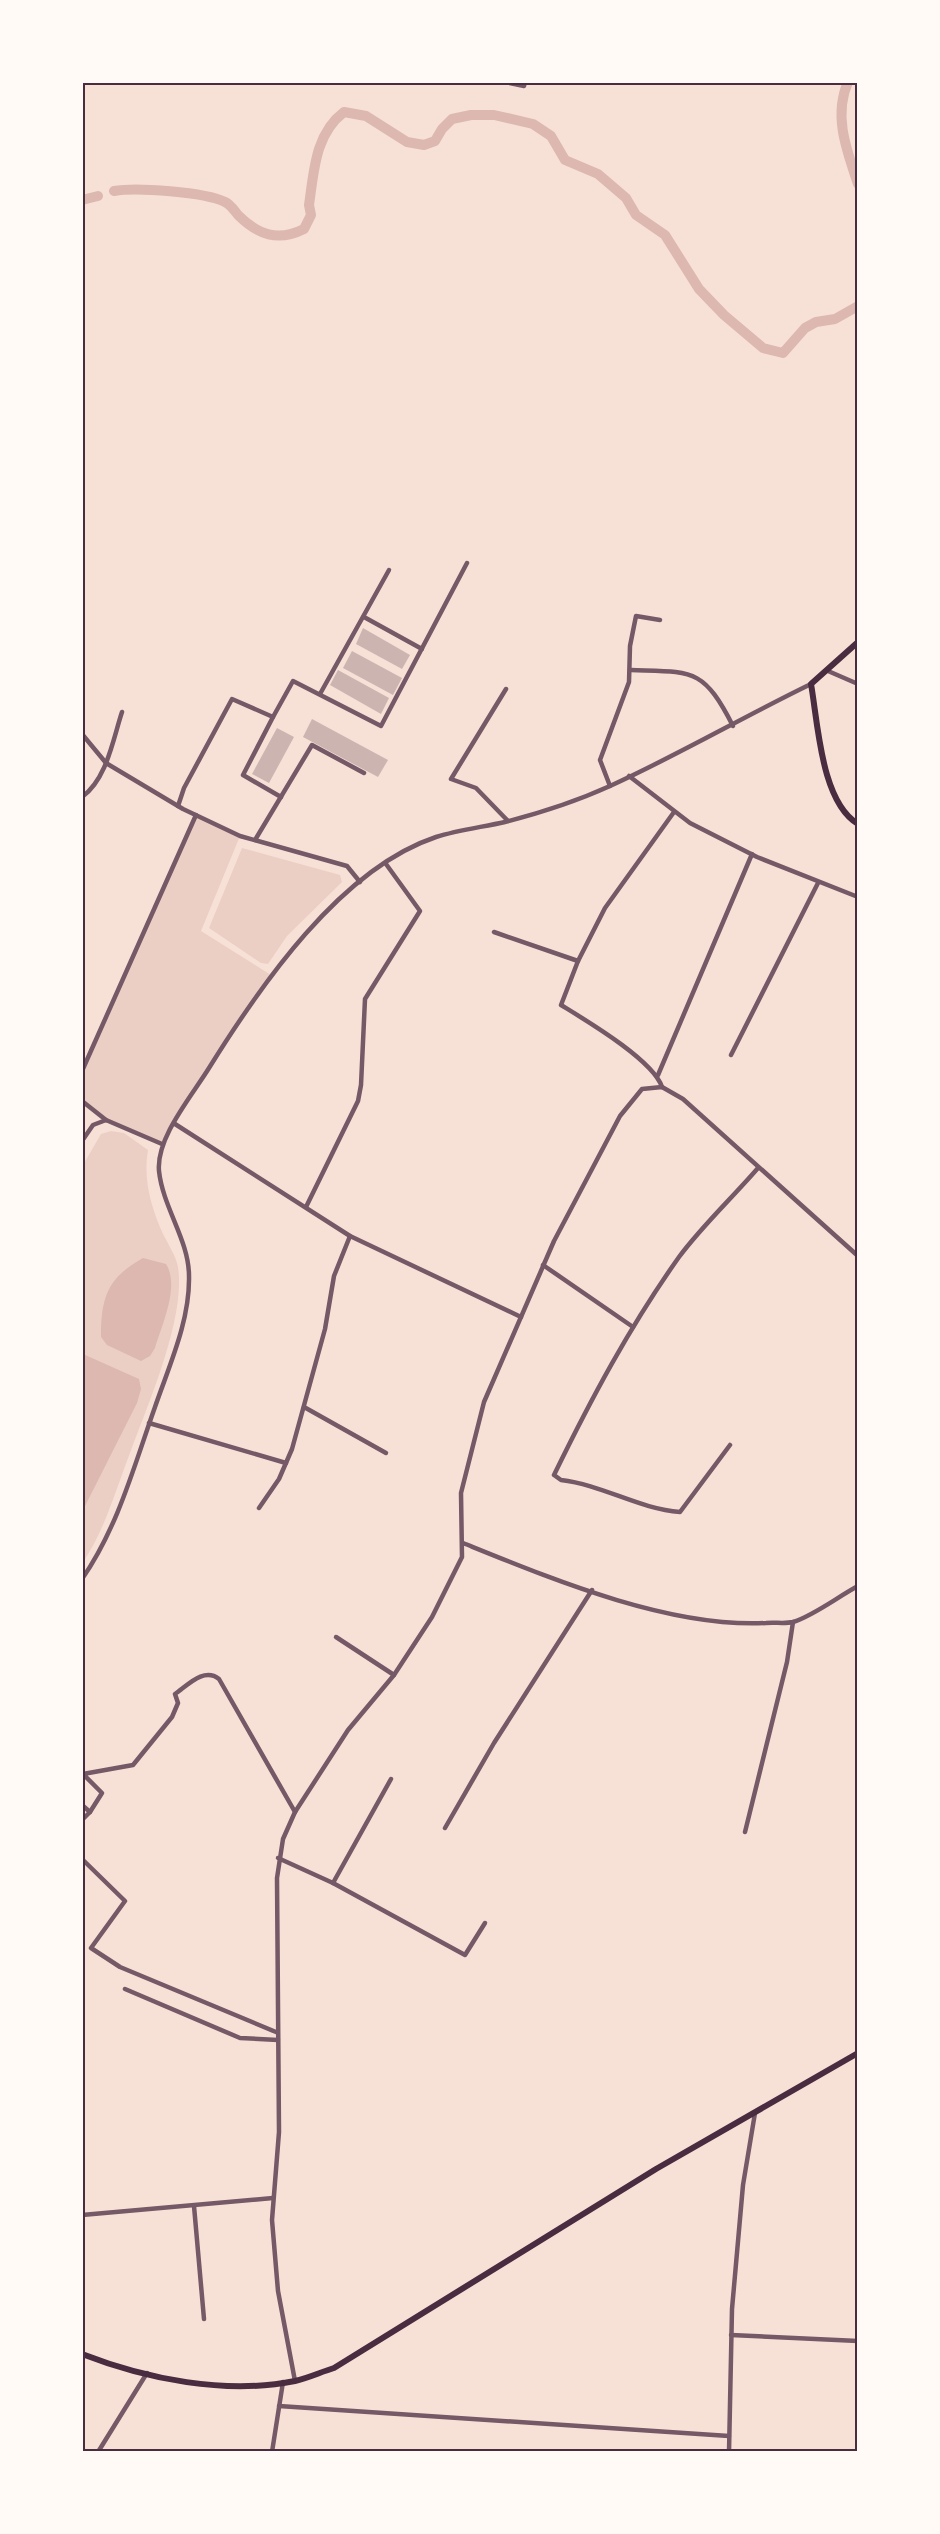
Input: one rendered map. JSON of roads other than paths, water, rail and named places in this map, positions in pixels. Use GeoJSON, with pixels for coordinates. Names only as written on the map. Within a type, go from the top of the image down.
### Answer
{"type":"FeatureCollection","features":[{"type":"Feature","properties":{"kind":"main road"},"geometry":{"type":"LineString","coordinates":[[858,642],[811,684],[833,796],[845,814],[858,824]]}},
{"type":"Feature","properties":{"kind":"main road"},"geometry":{"type":"LineString","coordinates":[[82,2354],[107,2364],[212,2384],[295,2381],[334,2368],[379,2342],[503,2262],[858,2053]]}},
{"type":"Feature","properties":{"kind":"street"},"geometry":{"type":"LineString","coordinates":[[505,82],[524,86],[525,82]]}},
{"type":"Feature","properties":{"kind":"street"},"geometry":{"type":"LineString","coordinates":[[281,797],[243,776],[293,681],[381,726],[467,563]]}},
{"type":"Feature","properties":{"kind":"street"},"geometry":{"type":"LineString","coordinates":[[320,694],[389,570]]}},
{"type":"Feature","properties":{"kind":"street"},"geometry":{"type":"LineString","coordinates":[[610,786],[600,760],[631,669],[630,646],[636,616],[660,620]]}},
{"type":"Feature","properties":{"kind":"street"},"geometry":{"type":"LineString","coordinates":[[364,617],[422,649]]}},
{"type":"Feature","properties":{"kind":"street"},"geometry":{"type":"LineString","coordinates":[[631,669],[679,672],[697,676],[724,709],[733,726]]}},
{"type":"Feature","properties":{"kind":"street"},"geometry":{"type":"LineString","coordinates":[[828,671],[858,684]]}},
{"type":"Feature","properties":{"kind":"street"},"geometry":{"type":"LineString","coordinates":[[82,1579],[99,1555],[111,1527],[178,1338],[189,1298],[186,1252],[159,1171],[162,1144],[221,1049],[272,975],[314,923],[360,882],[404,852],[436,837],[508,821],[610,786],[733,726],[811,684]]}},
{"type":"Feature","properties":{"kind":"street"},"geometry":{"type":"LineString","coordinates":[[506,689],[451,779],[476,788],[508,821]]}},
{"type":"Feature","properties":{"kind":"street"},"geometry":{"type":"LineString","coordinates":[[178,806],[184,788],[232,699],[273,717]]}},
{"type":"Feature","properties":{"kind":"street"},"geometry":{"type":"LineString","coordinates":[[82,797],[90,791],[106,763],[122,712]]}},
{"type":"Feature","properties":{"kind":"street"},"geometry":{"type":"LineString","coordinates":[[82,734],[106,763],[178,806],[255,840],[346,866],[360,882]]}},
{"type":"Feature","properties":{"kind":"street"},"geometry":{"type":"LineString","coordinates":[[255,840],[312,745],[364,773]]}},
{"type":"Feature","properties":{"kind":"street"},"geometry":{"type":"LineString","coordinates":[[629,776],[674,812],[752,854],[818,883],[858,897]]}},
{"type":"Feature","properties":{"kind":"street"},"geometry":{"type":"LineString","coordinates":[[662,1087],[658,1075],[611,1038],[561,1005],[578,961],[604,908],[674,812]]}},
{"type":"Feature","properties":{"kind":"street"},"geometry":{"type":"LineString","coordinates":[[82,1071],[196,815]]}},
{"type":"Feature","properties":{"kind":"street"},"geometry":{"type":"LineString","coordinates":[[658,1075],[752,854]]}},
{"type":"Feature","properties":{"kind":"street"},"geometry":{"type":"LineString","coordinates":[[306,1207],[358,1101],[361,1086],[365,999],[420,911],[386,864]]}},
{"type":"Feature","properties":{"kind":"street"},"geometry":{"type":"LineString","coordinates":[[731,1055],[818,883]]}},
{"type":"Feature","properties":{"kind":"street"},"geometry":{"type":"LineString","coordinates":[[494,933],[578,961]]}},
{"type":"Feature","properties":{"kind":"street"},"geometry":{"type":"LineString","coordinates":[[295,2381],[278,2291],[273,2198],[279,2132],[276,2032],[278,1858],[295,1812],[348,1730],[394,1675],[432,1617],[462,1557],[461,1493],[483,1402],[543,1265],[620,1116],[642,1089],[662,1087],[683,1099],[858,1256]]}},
{"type":"Feature","properties":{"kind":"street"},"geometry":{"type":"LineString","coordinates":[[82,1101],[106,1120],[162,1144]]}},
{"type":"Feature","properties":{"kind":"street"},"geometry":{"type":"LineString","coordinates":[[82,1141],[93,1125],[106,1120]]}},
{"type":"Feature","properties":{"kind":"street"},"geometry":{"type":"LineString","coordinates":[[175,1124],[350,1236],[520,1317]]}},
{"type":"Feature","properties":{"kind":"street"},"geometry":{"type":"LineString","coordinates":[[730,1445],[681,1512],[656,1510],[616,1493],[561,1480],[554,1475],[599,1384],[681,1255],[758,1168]]}},
{"type":"Feature","properties":{"kind":"street"},"geometry":{"type":"LineString","coordinates":[[259,1508],[286,1463],[325,1329],[334,1276],[350,1236]]}},
{"type":"Feature","properties":{"kind":"street"},"geometry":{"type":"LineString","coordinates":[[543,1265],[633,1328]]}},
{"type":"Feature","properties":{"kind":"street"},"geometry":{"type":"LineString","coordinates":[[304,1407],[386,1453]]}},
{"type":"Feature","properties":{"kind":"street"},"geometry":{"type":"LineString","coordinates":[[149,1422],[286,1463]]}},
{"type":"Feature","properties":{"kind":"street"},"geometry":{"type":"LineString","coordinates":[[463,1543],[529,1570],[642,1606],[696,1618],[741,1624],[793,1622],[858,1586]]}},
{"type":"Feature","properties":{"kind":"street"},"geometry":{"type":"LineString","coordinates":[[445,1828],[494,1743],[592,1590]]}},
{"type":"Feature","properties":{"kind":"street"},"geometry":{"type":"LineString","coordinates":[[745,1832],[787,1662],[793,1622]]}},
{"type":"Feature","properties":{"kind":"street"},"geometry":{"type":"LineString","coordinates":[[336,1637],[394,1675]]}},
{"type":"Feature","properties":{"kind":"street"},"geometry":{"type":"LineString","coordinates":[[82,1820],[102,1793],[83,1774],[133,1765],[172,1717],[178,1703],[175,1694],[206,1674],[213,1674],[219,1679],[295,1812]]}},
{"type":"Feature","properties":{"kind":"street"},"geometry":{"type":"LineString","coordinates":[[333,1883],[391,1779]]}},
{"type":"Feature","properties":{"kind":"street"},"geometry":{"type":"LineString","coordinates":[[82,1804],[90,1812]]}},
{"type":"Feature","properties":{"kind":"street"},"geometry":{"type":"LineString","coordinates":[[82,1858],[125,1901],[91,1948],[120,1967],[276,2032]]}},
{"type":"Feature","properties":{"kind":"street"},"geometry":{"type":"LineString","coordinates":[[278,1858],[333,1883],[465,1955],[484,1923]]}},
{"type":"Feature","properties":{"kind":"street"},"geometry":{"type":"LineString","coordinates":[[124,1989],[240,2038],[278,2040]]}},
{"type":"Feature","properties":{"kind":"street"},"geometry":{"type":"LineString","coordinates":[[729,2451],[731,2335],[743,2185],[755,2113]]}},
{"type":"Feature","properties":{"kind":"street"},"geometry":{"type":"LineString","coordinates":[[82,2215],[273,2198]]}},
{"type":"Feature","properties":{"kind":"street"},"geometry":{"type":"LineString","coordinates":[[194,2206],[204,2319]]}},
{"type":"Feature","properties":{"kind":"street"},"geometry":{"type":"LineString","coordinates":[[731,2335],[858,2341]]}},
{"type":"Feature","properties":{"kind":"street"},"geometry":{"type":"LineString","coordinates":[[98,2451],[147,2373]]}},
{"type":"Feature","properties":{"kind":"street"},"geometry":{"type":"LineString","coordinates":[[272,2451],[283,2382]]}},
{"type":"Feature","properties":{"kind":"street"},"geometry":{"type":"LineString","coordinates":[[279,2406],[729,2436]]}},
{"type":"Feature","properties":{"kind":"waterway"},"geometry":{"type":"LineString","coordinates":[[848,82],[842,108],[843,133],[858,184]]}},
{"type":"Feature","properties":{"kind":"waterway"},"geometry":{"type":"LineString","coordinates":[[114,191],[170,191],[215,198],[229,204],[238,215],[261,232],[277,236],[286,235],[304,229],[311,215],[309,205],[318,154],[327,131],[344,112],[366,116],[407,142],[424,145],[435,141],[452,119],[471,115],[494,115],[533,124],[551,136],[565,160],[598,174],[626,198],[636,215],[665,235],[699,289],[724,315],[763,348],[783,353],[805,328],[816,322],[835,319],[858,306]]}},
{"type":"Feature","properties":{"kind":"waterway"},"geometry":{"type":"LineString","coordinates":[[82,200],[98,196]]}}]}
